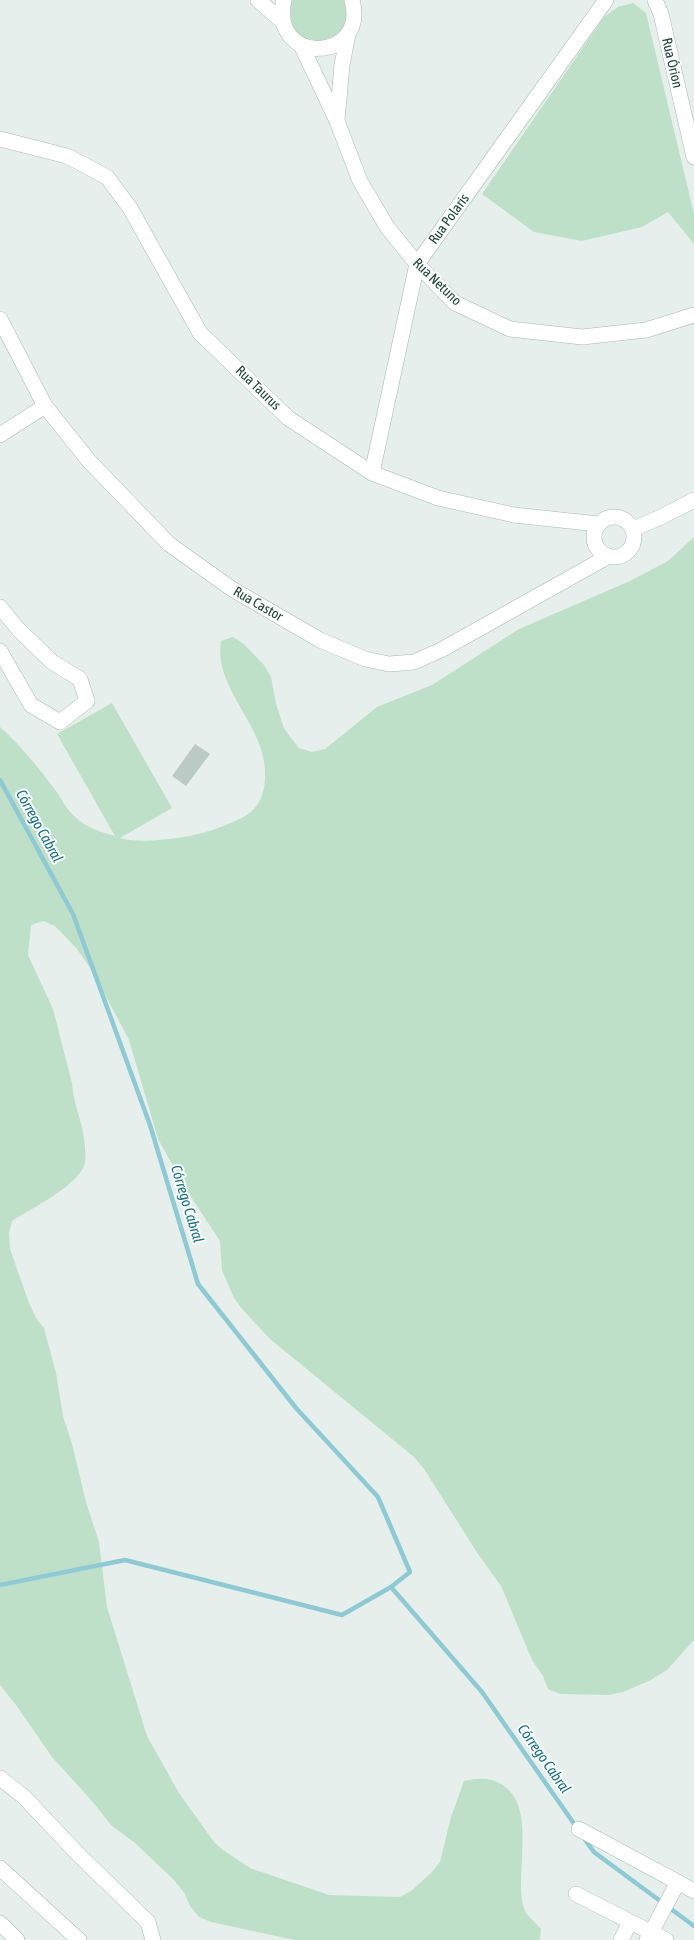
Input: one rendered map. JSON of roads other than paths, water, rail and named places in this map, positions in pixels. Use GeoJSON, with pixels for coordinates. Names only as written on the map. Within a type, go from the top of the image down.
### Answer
{"type":"FeatureCollection","features":[{"type":"Feature","properties":{"kind":"street"},"geometry":{"type":"LineString","coordinates":[[258,0],[282,21]]}},
{"type":"Feature","properties":{"kind":"street"},"geometry":{"type":"LineString","coordinates":[[282,21],[281,10],[284,0]]}},
{"type":"Feature","properties":{"kind":"street","name":"Rua Polaris"},"geometry":{"type":"LineString","coordinates":[[372,473],[417,264],[606,0]]}},
{"type":"Feature","properties":{"kind":"street","name":"Rua Órion"},"geometry":{"type":"LineString","coordinates":[[655,0],[661,14],[694,157]]}},
{"type":"Feature","properties":{"kind":"street"},"geometry":{"type":"LineString","coordinates":[[337,121],[342,65],[356,4]]}},
{"type":"Feature","properties":{"kind":"street","name":"Rua Netuno"},"geometry":{"type":"LineString","coordinates":[[282,21],[293,39],[301,45],[337,121],[360,182],[387,227],[417,264],[455,303],[510,329],[582,337],[646,330],[694,315]]}},
{"type":"Feature","properties":{"kind":"street"},"geometry":{"type":"LineString","coordinates":[[301,45],[311,48],[327,48],[341,41],[348,34]]}},
{"type":"Feature","properties":{"kind":"street","name":"Rua Taurus"},"geometry":{"type":"LineString","coordinates":[[0,139],[67,156],[107,177],[130,208],[200,333],[288,418],[372,473],[438,498],[505,513],[598,524]]}},
{"type":"Feature","properties":{"kind":"street","name":"Rua Castor"},"geometry":{"type":"LineString","coordinates":[[0,319],[45,406],[89,461],[170,544],[232,589],[320,640],[365,659],[389,664],[414,662],[458,640],[608,556]]}},
{"type":"Feature","properties":{"kind":"street"},"geometry":{"type":"LineString","coordinates":[[0,435],[45,406]]}},
{"type":"Feature","properties":{"kind":"street"},"geometry":{"type":"LineString","coordinates":[[633,530],[694,500]]}},
{"type":"Feature","properties":{"kind":"street"},"geometry":{"type":"LineString","coordinates":[[617,517],[627,521],[633,530],[634,537],[629,550],[616,557],[601,553],[596,547],[594,539],[594,531],[598,524],[606,518],[617,517]]}},
{"type":"Feature","properties":{"kind":"street"},"geometry":{"type":"LineString","coordinates":[[0,608],[19,630],[52,662],[80,679],[87,702],[60,722],[53,718],[31,705],[0,651]]}},
{"type":"Feature","properties":{"kind":"street"},"geometry":{"type":"LineString","coordinates":[[0,1778],[24,1797],[78,1854],[148,1922],[153,1940]]}},
{"type":"Feature","properties":{"kind":"street"},"geometry":{"type":"LineString","coordinates":[[579,1829],[694,1891]]}},
{"type":"Feature","properties":{"kind":"street"},"geometry":{"type":"LineString","coordinates":[[0,1868],[79,1940]]}},
{"type":"Feature","properties":{"kind":"street"},"geometry":{"type":"LineString","coordinates":[[649,1936],[678,1882]]}},
{"type":"Feature","properties":{"kind":"street"},"geometry":{"type":"LineString","coordinates":[[576,1894],[630,1922],[649,1936],[666,1940]]}},
{"type":"Feature","properties":{"kind":"street"},"geometry":{"type":"LineString","coordinates":[[620,1940],[630,1922]]}},
{"type":"Feature","properties":{"kind":"street"},"geometry":{"type":"LineString","coordinates":[[0,1923],[17,1940]]}},
{"type":"Feature","properties":{"kind":"waterway","name":"Córrego Cabral"},"geometry":{"type":"LineString","coordinates":[[0,780],[73,914],[150,1125],[198,1284],[296,1408],[378,1497],[410,1572],[391,1587],[482,1692],[577,1828]]}},
{"type":"Feature","properties":{"kind":"waterway","name":"Córrego Cabral"},"geometry":{"type":"LineString","coordinates":[[0,1585],[125,1560],[342,1615],[391,1587]]}},
{"type":"Feature","properties":{"kind":"waterway","name":"Córrego Cabral"},"geometry":{"type":"LineString","coordinates":[[583,1837],[594,1852],[694,1926]]}}]}
